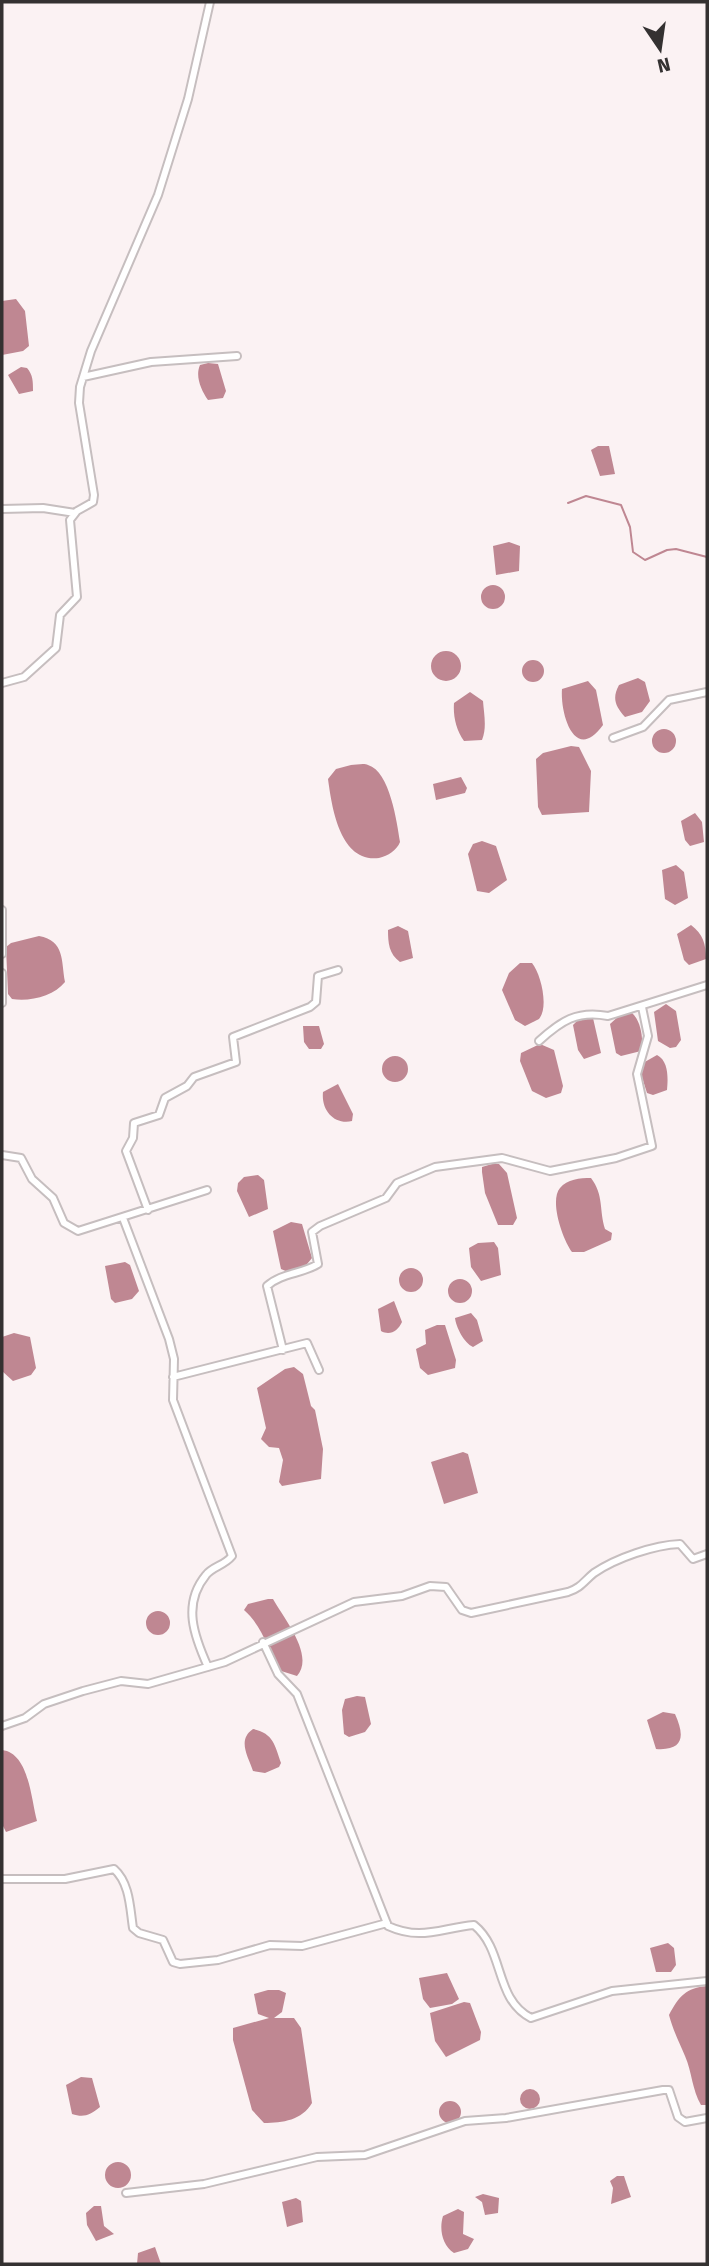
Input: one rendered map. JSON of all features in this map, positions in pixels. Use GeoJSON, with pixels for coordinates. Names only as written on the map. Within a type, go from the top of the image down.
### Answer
{"type":"FeatureCollection","features":[{"type":"Feature","properties":{"kind":"street"},"geometry":{"type":"LineString","coordinates":[[2,683],[24,677],[56,648],[60,615],[77,597],[69,529],[75,513],[93,502],[94,495],[79,403],[83,377],[90,351],[158,195],[188,99],[210,2]]}},
{"type":"Feature","properties":{"kind":"street"},"geometry":{"type":"LineString","coordinates":[[83,377],[151,362],[237,356]]}},
{"type":"Feature","properties":{"kind":"street"},"geometry":{"type":"LineString","coordinates":[[2,509],[43,508],[75,513]]}},
{"type":"Feature","properties":{"kind":"street"},"geometry":{"type":"LineString","coordinates":[[614,738],[643,727],[669,700],[707,692]]}},
{"type":"Feature","properties":{"kind":"street"},"geometry":{"type":"LineString","coordinates":[[2,910],[2,954]]}},
{"type":"Feature","properties":{"kind":"street"},"geometry":{"type":"LineString","coordinates":[[148,1210],[126,1152],[133,1138],[134,1123],[159,1115],[165,1098],[187,1086],[194,1077],[236,1062],[233,1037],[310,1007],[316,1002],[318,976],[338,970]]}},
{"type":"Feature","properties":{"kind":"street"},"geometry":{"type":"LineString","coordinates":[[2,973],[2,1003]]}},
{"type":"Feature","properties":{"kind":"street"},"geometry":{"type":"LineString","coordinates":[[539,1041],[564,1019],[591,1013],[608,1016],[707,985]]}},
{"type":"Feature","properties":{"kind":"street"},"geometry":{"type":"LineString","coordinates":[[283,1350],[267,1286],[275,1278],[307,1271],[318,1264],[312,1232],[320,1226],[386,1198],[397,1183],[435,1167],[502,1158],[550,1171],[616,1158],[652,1146],[637,1074],[648,1036],[642,1007]]}},
{"type":"Feature","properties":{"kind":"street"},"geometry":{"type":"LineString","coordinates":[[2,1155],[24,1161],[32,1179],[53,1198],[70,1229],[78,1231],[207,1190]]}},
{"type":"Feature","properties":{"kind":"street"},"geometry":{"type":"LineString","coordinates":[[124,1218],[169,1339],[174,1359],[173,1400],[184,1435],[232,1556],[225,1564],[207,1572],[195,1592],[190,1611],[208,1667]]}},
{"type":"Feature","properties":{"kind":"street"},"geometry":{"type":"LineString","coordinates":[[173,1377],[306,1343],[311,1347],[318,1370]]}},
{"type":"Feature","properties":{"kind":"street"},"geometry":{"type":"LineString","coordinates":[[2,1726],[24,1718],[44,1704],[112,1683],[148,1684],[208,1667],[354,1602],[402,1596],[430,1586],[446,1587],[462,1610],[471,1613],[568,1592],[583,1586],[593,1574],[608,1564],[666,1546],[680,1544],[694,1559],[707,1554]]}},
{"type":"Feature","properties":{"kind":"street"},"geometry":{"type":"LineString","coordinates":[[263,1642],[278,1675],[298,1694],[387,1923],[407,1934],[426,1934],[474,1925],[484,1933],[495,1952],[508,1996],[531,2018],[612,1991],[707,1981]]}},
{"type":"Feature","properties":{"kind":"street"},"geometry":{"type":"LineString","coordinates":[[2,1879],[65,1879],[114,1869],[121,1877],[129,1899],[132,1928],[139,1933],[163,1940],[173,1962],[180,1964],[218,1960],[270,1945],[315,1944],[387,1923]]}},
{"type":"Feature","properties":{"kind":"street"},"geometry":{"type":"LineString","coordinates":[[126,2193],[204,2184],[317,2157],[365,2155],[465,2121],[506,2118],[663,2090],[669,2090],[678,2117],[685,2122],[707,2118]]}},
{"type":"Feature","properties":{"kind":"shaded area"},"geometry":{"type":"Polygon","coordinates":[[[16,299],[25,311],[29,346],[23,351],[2,355],[2,301],[16,299]]]}},
{"type":"Feature","properties":{"kind":"shaded area"},"geometry":{"type":"Polygon","coordinates":[[[218,364],[226,391],[223,398],[208,400],[201,387],[198,378],[200,365],[218,364]]]}},
{"type":"Feature","properties":{"kind":"shaded area"},"geometry":{"type":"Polygon","coordinates":[[[21,367],[27,368],[30,373],[33,391],[19,394],[8,375],[21,367]]]}},
{"type":"Feature","properties":{"kind":"shaded area"},"geometry":{"type":"Polygon","coordinates":[[[598,446],[609,446],[615,474],[600,476],[591,450],[598,446]]]}},
{"type":"Feature","properties":{"kind":"shaded area"},"geometry":{"type":"Polygon","coordinates":[[[509,542],[520,546],[519,571],[496,575],[493,546],[509,542]]]}},
{"type":"Feature","properties":{"kind":"shaded area"},"geometry":{"type":"Polygon","coordinates":[[[493,585],[501,589],[505,597],[501,605],[493,609],[485,605],[481,597],[485,589],[493,585]]]}},
{"type":"Feature","properties":{"kind":"shaded area"},"geometry":{"type":"Polygon","coordinates":[[[446,651],[457,655],[461,666],[457,677],[446,681],[435,677],[431,666],[435,655],[446,651]]]}},
{"type":"Feature","properties":{"kind":"shaded area"},"geometry":{"type":"Polygon","coordinates":[[[533,660],[541,663],[544,671],[541,679],[533,682],[525,679],[522,671],[525,663],[533,660]]]}},
{"type":"Feature","properties":{"kind":"shaded area"},"geometry":{"type":"Polygon","coordinates":[[[638,678],[645,682],[650,701],[642,712],[625,717],[616,702],[617,690],[619,685],[638,678]]]}},
{"type":"Feature","properties":{"kind":"shaded area"},"geometry":{"type":"Polygon","coordinates":[[[588,681],[596,690],[603,725],[593,736],[584,739],[571,731],[567,722],[562,689],[588,681]]]}},
{"type":"Feature","properties":{"kind":"shaded area"},"geometry":{"type":"Polygon","coordinates":[[[470,692],[483,701],[485,726],[482,740],[464,741],[456,723],[454,703],[470,692]]]}},
{"type":"Feature","properties":{"kind":"shaded area"},"geometry":{"type":"Polygon","coordinates":[[[664,729],[672,733],[676,741],[672,749],[664,753],[656,749],[652,741],[656,733],[664,729]]]}},
{"type":"Feature","properties":{"kind":"shaded area"},"geometry":{"type":"Polygon","coordinates":[[[571,746],[579,747],[591,771],[589,812],[542,815],[538,807],[536,759],[543,753],[571,746]]]}},
{"type":"Feature","properties":{"kind":"shaded area"},"geometry":{"type":"Polygon","coordinates":[[[366,764],[376,769],[391,799],[400,842],[389,854],[379,858],[366,857],[355,852],[340,831],[336,818],[328,779],[336,769],[366,764]]]}},
{"type":"Feature","properties":{"kind":"shaded area"},"geometry":{"type":"Polygon","coordinates":[[[461,777],[467,788],[465,793],[436,800],[433,784],[461,777]]]}},
{"type":"Feature","properties":{"kind":"shaded area"},"geometry":{"type":"Polygon","coordinates":[[[695,813],[702,822],[704,842],[690,846],[685,840],[681,821],[695,813]]]}},
{"type":"Feature","properties":{"kind":"shaded area"},"geometry":{"type":"Polygon","coordinates":[[[482,841],[496,846],[507,880],[489,893],[477,891],[468,854],[473,844],[482,841]]]}},
{"type":"Feature","properties":{"kind":"shaded area"},"geometry":{"type":"Polygon","coordinates":[[[676,865],[684,872],[688,898],[675,905],[665,899],[662,870],[676,865]]]}},
{"type":"Feature","properties":{"kind":"shaded area"},"geometry":{"type":"Polygon","coordinates":[[[691,925],[703,940],[706,959],[689,965],[684,960],[677,934],[691,925]]]}},
{"type":"Feature","properties":{"kind":"shaded area"},"geometry":{"type":"Polygon","coordinates":[[[398,926],[408,931],[413,958],[400,962],[391,952],[388,935],[388,930],[398,926]]]}},
{"type":"Feature","properties":{"kind":"shaded area"},"geometry":{"type":"Polygon","coordinates":[[[39,936],[58,947],[65,982],[55,991],[41,997],[12,999],[8,994],[6,947],[11,943],[39,936]]]}},
{"type":"Feature","properties":{"kind":"shaded area"},"geometry":{"type":"Polygon","coordinates":[[[520,963],[532,963],[541,982],[544,999],[539,1019],[525,1026],[515,1020],[502,990],[509,973],[520,963]]]}},
{"type":"Feature","properties":{"kind":"shaded area"},"geometry":{"type":"Polygon","coordinates":[[[666,1004],[676,1011],[681,1040],[676,1047],[670,1048],[658,1041],[654,1012],[666,1004]]]}},
{"type":"Feature","properties":{"kind":"shaded area"},"geometry":{"type":"Polygon","coordinates":[[[632,1013],[641,1031],[641,1051],[621,1056],[616,1053],[610,1024],[620,1015],[632,1013]]]}},
{"type":"Feature","properties":{"kind":"shaded area"},"geometry":{"type":"Polygon","coordinates":[[[593,1018],[601,1053],[584,1059],[578,1050],[573,1025],[577,1021],[593,1018]]]}},
{"type":"Feature","properties":{"kind":"shaded area"},"geometry":{"type":"Polygon","coordinates":[[[303,1026],[319,1026],[324,1044],[321,1049],[309,1049],[304,1042],[303,1026]]]}},
{"type":"Feature","properties":{"kind":"shaded area"},"geometry":{"type":"Polygon","coordinates":[[[540,1044],[554,1050],[563,1086],[561,1093],[546,1098],[532,1091],[520,1061],[521,1053],[540,1044]]]}},
{"type":"Feature","properties":{"kind":"shaded area"},"geometry":{"type":"Polygon","coordinates":[[[657,1055],[666,1066],[667,1090],[653,1095],[647,1093],[640,1071],[643,1063],[657,1055]]]}},
{"type":"Feature","properties":{"kind":"shaded area"},"geometry":{"type":"Polygon","coordinates":[[[395,1056],[404,1060],[408,1069],[404,1078],[395,1082],[386,1078],[382,1069],[386,1060],[395,1056]]]}},
{"type":"Feature","properties":{"kind":"shaded area"},"geometry":{"type":"Polygon","coordinates":[[[338,1084],[353,1114],[352,1121],[334,1118],[324,1105],[323,1092],[338,1084]]]}},
{"type":"Feature","properties":{"kind":"shaded area"},"geometry":{"type":"Polygon","coordinates":[[[499,1164],[507,1173],[517,1218],[513,1225],[498,1225],[485,1193],[482,1167],[499,1164]]]}},
{"type":"Feature","properties":{"kind":"shaded area"},"geometry":{"type":"Polygon","coordinates":[[[258,1175],[264,1180],[268,1209],[249,1217],[237,1191],[238,1183],[244,1177],[258,1175]]]}},
{"type":"Feature","properties":{"kind":"shaded area"},"geometry":{"type":"Polygon","coordinates":[[[591,1178],[600,1197],[605,1229],[612,1233],[611,1240],[584,1252],[572,1252],[558,1220],[557,1194],[563,1185],[570,1181],[591,1178]]]}},
{"type":"Feature","properties":{"kind":"shaded area"},"geometry":{"type":"Polygon","coordinates":[[[291,1222],[302,1224],[312,1258],[303,1269],[288,1272],[281,1269],[273,1231],[291,1222]]]}},
{"type":"Feature","properties":{"kind":"shaded area"},"geometry":{"type":"Polygon","coordinates":[[[494,1242],[498,1248],[501,1275],[481,1281],[471,1267],[469,1248],[478,1243],[494,1242]]]}},
{"type":"Feature","properties":{"kind":"shaded area"},"geometry":{"type":"Polygon","coordinates":[[[125,1262],[130,1265],[139,1291],[132,1299],[115,1303],[111,1299],[105,1266],[125,1262]]]}},
{"type":"Feature","properties":{"kind":"shaded area"},"geometry":{"type":"Polygon","coordinates":[[[411,1268],[420,1271],[423,1280],[420,1289],[411,1292],[402,1289],[399,1280],[402,1271],[411,1268]]]}},
{"type":"Feature","properties":{"kind":"shaded area"},"geometry":{"type":"Polygon","coordinates":[[[460,1279],[468,1283],[472,1291],[468,1299],[460,1303],[452,1299],[448,1291],[452,1283],[460,1279]]]}},
{"type":"Feature","properties":{"kind":"shaded area"},"geometry":{"type":"Polygon","coordinates":[[[394,1301],[402,1322],[393,1332],[381,1331],[378,1309],[394,1301]]]}},
{"type":"Feature","properties":{"kind":"shaded area"},"geometry":{"type":"Polygon","coordinates":[[[471,1313],[477,1320],[483,1341],[473,1347],[461,1334],[455,1318],[471,1313]]]}},
{"type":"Feature","properties":{"kind":"shaded area"},"geometry":{"type":"Polygon","coordinates":[[[445,1325],[456,1360],[455,1368],[428,1375],[420,1368],[416,1349],[426,1344],[425,1330],[445,1325]]]}},
{"type":"Feature","properties":{"kind":"shaded area"},"geometry":{"type":"Polygon","coordinates":[[[14,1333],[30,1337],[36,1368],[31,1375],[13,1381],[2,1371],[2,1337],[14,1333]]]}},
{"type":"Feature","properties":{"kind":"shaded area"},"geometry":{"type":"Polygon","coordinates":[[[294,1367],[303,1374],[311,1406],[315,1410],[323,1449],[321,1479],[282,1486],[279,1482],[283,1460],[279,1448],[269,1447],[261,1439],[266,1428],[257,1388],[285,1369],[294,1367]]]}},
{"type":"Feature","properties":{"kind":"shaded area"},"geometry":{"type":"Polygon","coordinates":[[[463,1452],[468,1454],[478,1493],[444,1504],[431,1462],[463,1452]]]}},
{"type":"Feature","properties":{"kind":"shaded area"},"geometry":{"type":"Polygon","coordinates":[[[273,1599],[296,1637],[302,1658],[302,1667],[297,1676],[278,1670],[260,1630],[244,1610],[248,1604],[273,1599]]]}},
{"type":"Feature","properties":{"kind":"shaded area"},"geometry":{"type":"Polygon","coordinates":[[[158,1611],[169,1618],[170,1623],[163,1634],[158,1635],[147,1628],[146,1623],[153,1612],[158,1611]]]}},
{"type":"Feature","properties":{"kind":"shaded area"},"geometry":{"type":"Polygon","coordinates":[[[365,1697],[371,1724],[365,1732],[349,1737],[344,1734],[342,1710],[345,1699],[365,1697]]]}},
{"type":"Feature","properties":{"kind":"shaded area"},"geometry":{"type":"Polygon","coordinates":[[[663,1712],[675,1714],[681,1735],[677,1745],[656,1749],[647,1720],[663,1712]]]}},
{"type":"Feature","properties":{"kind":"shaded area"},"geometry":{"type":"Polygon","coordinates":[[[253,1729],[265,1733],[272,1741],[281,1763],[279,1767],[265,1773],[253,1771],[245,1743],[248,1733],[253,1729]]]}},
{"type":"Feature","properties":{"kind":"shaded area"},"geometry":{"type":"Polygon","coordinates":[[[2,1750],[18,1759],[23,1768],[37,1821],[6,1832],[2,1824],[2,1750]]]}},
{"type":"Feature","properties":{"kind":"shaded area"},"geometry":{"type":"Polygon","coordinates":[[[668,1943],[674,1948],[676,1965],[671,1972],[656,1972],[650,1948],[668,1943]]]}},
{"type":"Feature","properties":{"kind":"shaded area"},"geometry":{"type":"Polygon","coordinates":[[[447,1973],[459,1999],[452,2004],[430,2008],[423,1999],[419,1978],[447,1973]]]}},
{"type":"Feature","properties":{"kind":"shaded area"},"geometry":{"type":"Polygon","coordinates":[[[707,1986],[707,2105],[701,2105],[669,2015],[684,1994],[707,1986]]]}},
{"type":"Feature","properties":{"kind":"shaded area"},"geometry":{"type":"Polygon","coordinates":[[[268,1990],[286,1993],[282,2012],[274,2018],[294,2018],[301,2028],[312,2103],[297,2117],[264,2123],[252,2110],[233,2040],[233,2028],[269,2018],[258,2014],[254,1994],[268,1990]]]}},
{"type":"Feature","properties":{"kind":"shaded area"},"geometry":{"type":"Polygon","coordinates":[[[464,2002],[470,2003],[481,2032],[480,2040],[446,2057],[435,2041],[430,2013],[464,2002]]]}},
{"type":"Feature","properties":{"kind":"shaded area"},"geometry":{"type":"Polygon","coordinates":[[[81,2077],[92,2078],[100,2107],[83,2116],[72,2114],[66,2085],[81,2077]]]}},
{"type":"Feature","properties":{"kind":"shaded area"},"geometry":{"type":"Polygon","coordinates":[[[530,2089],[537,2092],[540,2099],[537,2106],[530,2109],[523,2106],[520,2099],[523,2092],[530,2089]]]}},
{"type":"Feature","properties":{"kind":"shaded area"},"geometry":{"type":"Polygon","coordinates":[[[450,2101],[458,2104],[461,2112],[458,2120],[450,2123],[442,2120],[439,2112],[442,2104],[450,2101]]]}},
{"type":"Feature","properties":{"kind":"shaded area"},"geometry":{"type":"Polygon","coordinates":[[[118,2162],[127,2166],[131,2175],[127,2184],[118,2188],[109,2184],[105,2175],[109,2166],[118,2162]]]}},
{"type":"Feature","properties":{"kind":"shaded area"},"geometry":{"type":"Polygon","coordinates":[[[617,2176],[624,2176],[631,2197],[611,2204],[613,2188],[610,2181],[617,2176]]]}},
{"type":"Feature","properties":{"kind":"shaded area"},"geometry":{"type":"Polygon","coordinates":[[[483,2194],[499,2198],[498,2213],[485,2215],[482,2202],[475,2197],[483,2194]]]}},
{"type":"Feature","properties":{"kind":"shaded area"},"geometry":{"type":"Polygon","coordinates":[[[296,2198],[301,2201],[303,2222],[287,2227],[282,2202],[296,2198]]]}},
{"type":"Feature","properties":{"kind":"shaded area"},"geometry":{"type":"Polygon","coordinates":[[[94,2206],[101,2206],[104,2226],[114,2234],[96,2241],[87,2225],[86,2213],[94,2206]]]}},
{"type":"Feature","properties":{"kind":"shaded area"},"geometry":{"type":"Polygon","coordinates":[[[458,2209],[464,2212],[463,2234],[474,2239],[468,2249],[454,2253],[444,2241],[441,2226],[443,2216],[458,2209]]]}},
{"type":"Feature","properties":{"kind":"shaded area"},"geometry":{"type":"Polygon","coordinates":[[[155,2247],[161,2264],[137,2264],[138,2253],[155,2247]]]}},
{"type":"Feature","properties":{"kind":"waterway"},"geometry":{"type":"LineString","coordinates":[[568,503],[586,496],[621,505],[630,527],[633,552],[645,560],[676,549],[707,557]]}}]}
